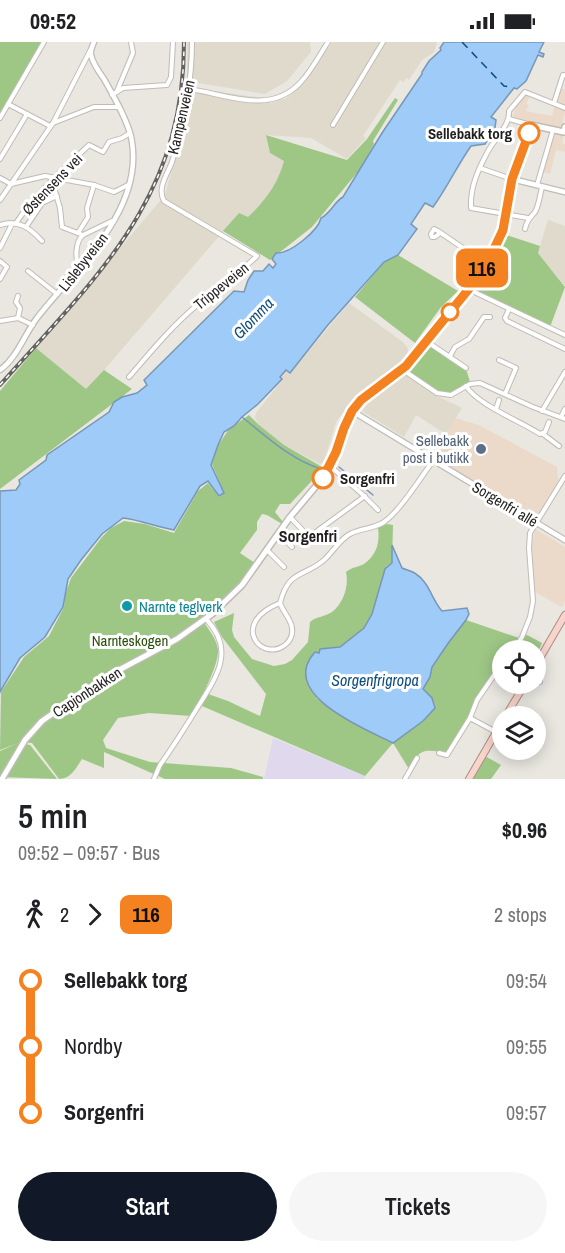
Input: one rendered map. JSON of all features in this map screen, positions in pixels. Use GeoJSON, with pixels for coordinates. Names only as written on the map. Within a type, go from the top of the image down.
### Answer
{"type":"FeatureCollection","features":[{"type":"Feature","properties":{"kind":"highway"},"geometry":{"type":"LineString","coordinates":[[546,648],[565,615]]}},
{"type":"Feature","properties":{"kind":"highway"},"geometry":{"type":"LineString","coordinates":[[469,779],[492,739]]}},
{"type":"Feature","properties":{"kind":"main road"},"geometry":{"type":"LineString","coordinates":[[352,411],[361,400],[403,370],[468,290],[485,263],[500,238],[512,179],[531,125],[565,131]]}},
{"type":"Feature","properties":{"kind":"main road","name":"Capjonbakken"},"geometry":{"type":"LineString","coordinates":[[2,779],[25,740],[42,721],[104,678],[165,647],[206,619],[242,585],[290,517],[322,479],[330,466],[352,411]]}},
{"type":"Feature","properties":{"kind":"street"},"geometry":{"type":"LineString","coordinates":[[0,118],[44,42]]}},
{"type":"Feature","properties":{"kind":"street"},"geometry":{"type":"LineString","coordinates":[[0,200],[52,125],[94,42]]}},
{"type":"Feature","properties":{"kind":"street"},"geometry":{"type":"LineString","coordinates":[[115,93],[133,53],[131,42]]}},
{"type":"Feature","properties":{"kind":"street"},"geometry":{"type":"LineString","coordinates":[[115,93],[123,88],[167,85],[171,77],[173,42]]}},
{"type":"Feature","properties":{"kind":"street","name":"Kampenveien"},"geometry":{"type":"LineString","coordinates":[[161,191],[172,161],[189,88],[192,42]]}},
{"type":"Feature","properties":{"kind":"street"},"geometry":{"type":"LineString","coordinates":[[189,88],[255,101],[281,97],[304,78],[328,42]]}},
{"type":"Feature","properties":{"kind":"street"},"geometry":{"type":"LineString","coordinates":[[333,125],[382,42]]}},
{"type":"Feature","properties":{"kind":"street","name":"Lislebyveien"},"geometry":{"type":"LineString","coordinates":[[0,370],[11,361],[33,325],[98,246],[113,221],[128,185],[133,162],[130,133],[118,108],[115,93],[92,60],[91,49]]}},
{"type":"Feature","properties":{"kind":"street"},"geometry":{"type":"LineString","coordinates":[[554,103],[563,75],[565,75]]}},
{"type":"Feature","properties":{"kind":"street"},"geometry":{"type":"LineString","coordinates":[[528,218],[471,208],[472,189],[487,153],[509,119],[509,111],[525,92],[565,108]]}},
{"type":"Feature","properties":{"kind":"street"},"geometry":{"type":"LineString","coordinates":[[8,104],[52,125],[94,107],[118,108]]}},
{"type":"Feature","properties":{"kind":"street"},"geometry":{"type":"LineString","coordinates":[[0,159],[27,114]]}},
{"type":"Feature","properties":{"kind":"street"},"geometry":{"type":"LineString","coordinates":[[509,119],[531,125]]}},
{"type":"Feature","properties":{"kind":"street"},"geometry":{"type":"LineString","coordinates":[[525,229],[528,218],[535,212],[553,130]]}},
{"type":"Feature","properties":{"kind":"street","name":"Østensens vei"},"geometry":{"type":"LineString","coordinates":[[0,248],[14,223],[34,199],[89,145],[103,152],[109,141],[122,138],[130,133]]}},
{"type":"Feature","properties":{"kind":"street"},"geometry":{"type":"LineString","coordinates":[[480,168],[539,187],[565,192]]}},
{"type":"Feature","properties":{"kind":"street"},"geometry":{"type":"LineString","coordinates":[[0,178],[11,184],[22,183],[37,177],[94,185],[114,192],[128,185]]}},
{"type":"Feature","properties":{"kind":"street"},"geometry":{"type":"LineString","coordinates":[[53,179],[62,227],[83,235]]}},
{"type":"Feature","properties":{"kind":"street"},"geometry":{"type":"LineString","coordinates":[[78,233],[88,217],[87,208],[94,185]]}},
{"type":"Feature","properties":{"kind":"street","name":"Trippeveien"},"geometry":{"type":"LineString","coordinates":[[129,377],[178,323],[257,256],[164,201],[161,191]]}},
{"type":"Feature","properties":{"kind":"street"},"geometry":{"type":"LineString","coordinates":[[26,226],[42,203],[57,196]]}},
{"type":"Feature","properties":{"kind":"street"},"geometry":{"type":"LineString","coordinates":[[79,268],[76,261],[78,242],[83,235],[113,221]]}},
{"type":"Feature","properties":{"kind":"street"},"geometry":{"type":"LineString","coordinates":[[0,225],[14,223],[26,226],[42,241]]}},
{"type":"Feature","properties":{"kind":"street"},"geometry":{"type":"LineString","coordinates":[[440,233],[485,263]]}},
{"type":"Feature","properties":{"kind":"street"},"geometry":{"type":"LineString","coordinates":[[0,261],[7,267],[0,279]]}},
{"type":"Feature","properties":{"kind":"street"},"geometry":{"type":"LineString","coordinates":[[28,271],[58,294]]}},
{"type":"Feature","properties":{"kind":"street"},"geometry":{"type":"LineString","coordinates":[[468,290],[565,335]]}},
{"type":"Feature","properties":{"kind":"street"},"geometry":{"type":"LineString","coordinates":[[18,296],[16,303],[20,308],[18,318]]}},
{"type":"Feature","properties":{"kind":"street"},"geometry":{"type":"LineString","coordinates":[[509,309],[505,318],[507,321],[565,349]]}},
{"type":"Feature","properties":{"kind":"street"},"geometry":{"type":"LineString","coordinates":[[450,356],[455,347],[469,339],[484,317],[490,317]]}},
{"type":"Feature","properties":{"kind":"street"},"geometry":{"type":"LineString","coordinates":[[0,321],[18,318],[33,325]]}},
{"type":"Feature","properties":{"kind":"street"},"geometry":{"type":"LineString","coordinates":[[426,341],[466,368]]}},
{"type":"Feature","properties":{"kind":"street"},"geometry":{"type":"LineString","coordinates":[[499,360],[516,368],[505,394]]}},
{"type":"Feature","properties":{"kind":"street"},"geometry":{"type":"LineString","coordinates":[[403,370],[418,382],[442,395],[451,395],[466,386],[480,383],[563,418],[565,409]]}},
{"type":"Feature","properties":{"kind":"street"},"geometry":{"type":"LineString","coordinates":[[542,411],[565,372]]}},
{"type":"Feature","properties":{"kind":"street"},"geometry":{"type":"LineString","coordinates":[[466,386],[472,393],[514,421],[543,434],[559,446]]}},
{"type":"Feature","properties":{"kind":"street"},"geometry":{"type":"LineString","coordinates":[[496,409],[499,400]]}},
{"type":"Feature","properties":{"kind":"street","name":"Sorgenfri allé"},"geometry":{"type":"LineString","coordinates":[[352,411],[565,540]]}},
{"type":"Feature","properties":{"kind":"street"},"geometry":{"type":"LineString","coordinates":[[543,434],[549,422]]}},
{"type":"Feature","properties":{"kind":"street"},"geometry":{"type":"LineString","coordinates":[[280,603],[265,610],[255,620],[254,636],[258,644],[266,649],[279,648],[291,638],[291,623],[280,603],[284,589],[295,576],[321,562],[351,533],[381,524],[394,514],[433,460]]}},
{"type":"Feature","properties":{"kind":"street"},"geometry":{"type":"LineString","coordinates":[[330,466],[378,510]]}},
{"type":"Feature","properties":{"kind":"street"},"geometry":{"type":"LineString","coordinates":[[520,640],[530,617],[533,586],[530,537],[565,476]]}},
{"type":"Feature","properties":{"kind":"street"},"geometry":{"type":"LineString","coordinates":[[290,517],[309,537],[365,496]]}},
{"type":"Feature","properties":{"kind":"street"},"geometry":{"type":"LineString","coordinates":[[278,533],[292,547]]}},
{"type":"Feature","properties":{"kind":"street"},"geometry":{"type":"LineString","coordinates":[[267,549],[284,567]]}},
{"type":"Feature","properties":{"kind":"street"},"geometry":{"type":"LineString","coordinates":[[154,779],[160,765],[218,672],[222,654],[221,642],[217,632],[206,619]]}},
{"type":"Feature","properties":{"kind":"street"},"geometry":{"type":"LineString","coordinates":[[439,753],[447,754],[470,718],[477,700],[492,680]]}},
{"type":"Feature","properties":{"kind":"street"},"geometry":{"type":"LineString","coordinates":[[470,718],[492,730]]}},
{"type":"Feature","properties":{"kind":"street"},"geometry":{"type":"LineString","coordinates":[[405,779],[417,758]]}},
{"type":"Feature","properties":{"kind":"shaded area"},"geometry":{"type":"Polygon","coordinates":[[[187,42],[310,42],[311,52],[287,81],[265,94],[187,81],[187,42]]]}},
{"type":"Feature","properties":{"kind":"shaded area"},"geometry":{"type":"Polygon","coordinates":[[[332,42],[437,42],[434,52],[422,60],[409,80],[406,78],[404,82],[400,80],[363,136],[366,138],[347,159],[311,138],[266,135],[284,161],[280,177],[265,201],[248,217],[239,213],[87,390],[36,348],[165,195],[191,97],[199,89],[263,98],[271,103],[287,98],[305,82],[332,42]]]}},
{"type":"Feature","properties":{"kind":"shaded area"},"geometry":{"type":"Polygon","coordinates":[[[560,88],[565,89],[565,113],[561,128],[514,118],[513,115],[519,101],[527,95],[530,96],[526,104],[529,105],[526,111],[552,116],[560,88]]]}},
{"type":"Feature","properties":{"kind":"shaded area"},"geometry":{"type":"Polygon","coordinates":[[[554,133],[564,135],[562,143],[565,144],[565,152],[556,150],[550,174],[543,172],[554,133]]]}},
{"type":"Feature","properties":{"kind":"shaded area"},"geometry":{"type":"Polygon","coordinates":[[[548,220],[565,226],[565,286],[538,253],[548,220]]]}},
{"type":"Feature","properties":{"kind":"shaded area"},"geometry":{"type":"Polygon","coordinates":[[[349,303],[403,342],[408,353],[403,360],[358,393],[336,422],[324,462],[320,464],[284,445],[259,425],[255,418],[256,413],[282,380],[280,377],[286,370],[290,373],[349,303]]]}},
{"type":"Feature","properties":{"kind":"shaded area"},"geometry":{"type":"Polygon","coordinates":[[[405,374],[435,395],[462,408],[446,434],[416,415],[404,437],[362,411],[377,392],[379,394],[405,374]]]}},
{"type":"Feature","properties":{"kind":"shaded area"},"geometry":{"type":"Polygon","coordinates":[[[455,418],[479,425],[557,467],[559,486],[537,523],[433,461],[455,418]]]}},
{"type":"Feature","properties":{"kind":"shaded area"},"geometry":{"type":"Polygon","coordinates":[[[535,529],[565,547],[565,601],[562,607],[535,592],[531,547],[535,529]]]}},
{"type":"Feature","properties":{"kind":"shaded area"},"geometry":{"type":"Polygon","coordinates":[[[273,738],[365,776],[364,779],[264,779],[273,738]]]}},
{"type":"Feature","properties":{"kind":"green space"},"geometry":{"type":"Polygon","coordinates":[[[0,42],[42,42],[0,114],[0,42]]]}},
{"type":"Feature","properties":{"kind":"green space"},"geometry":{"type":"Polygon","coordinates":[[[395,98],[398,100],[373,141],[374,144],[361,168],[312,227],[270,260],[223,231],[239,213],[248,217],[265,198],[278,177],[284,161],[270,153],[266,135],[347,160],[367,139],[395,98]]]}},
{"type":"Feature","properties":{"kind":"green space"},"geometry":{"type":"Polygon","coordinates":[[[503,234],[540,246],[538,253],[565,287],[550,327],[470,289],[503,234]]]}},
{"type":"Feature","properties":{"kind":"green space"},"geometry":{"type":"Polygon","coordinates":[[[398,255],[458,291],[441,307],[415,343],[355,297],[384,262],[398,255]]]}},
{"type":"Feature","properties":{"kind":"green space"},"geometry":{"type":"Polygon","coordinates":[[[426,344],[462,367],[467,372],[470,382],[451,392],[444,393],[431,388],[408,371],[408,367],[426,344]]]}},
{"type":"Feature","properties":{"kind":"green space"},"geometry":{"type":"Polygon","coordinates":[[[36,348],[86,389],[104,370],[132,389],[0,489],[0,391],[36,348]]]}},
{"type":"Feature","properties":{"kind":"green space","name":"Narnteskogen"},"geometry":{"type":"Polygon","coordinates":[[[249,415],[284,445],[324,468],[290,504],[280,504],[275,512],[283,522],[282,524],[262,514],[257,522],[257,530],[240,553],[255,563],[241,583],[203,621],[212,634],[218,650],[208,684],[191,716],[149,713],[118,718],[103,740],[106,748],[150,762],[231,768],[263,777],[263,779],[165,779],[104,752],[104,768],[82,759],[70,775],[59,779],[32,743],[20,742],[30,745],[57,779],[0,777],[0,751],[18,743],[0,750],[1,692],[24,657],[49,636],[64,607],[65,595],[71,578],[111,528],[124,521],[145,524],[174,533],[198,491],[208,483],[219,497],[224,493],[212,464],[217,447],[229,429],[249,415]]]}},
{"type":"Feature","properties":{"kind":"green space"},"geometry":{"type":"Polygon","coordinates":[[[387,524],[393,525],[392,563],[387,566],[372,614],[364,629],[340,647],[319,653],[316,698],[359,726],[393,743],[365,776],[202,706],[208,694],[260,716],[266,694],[222,637],[214,622],[234,613],[232,630],[234,637],[252,659],[274,666],[285,664],[292,660],[308,642],[310,622],[332,612],[340,604],[346,588],[346,572],[364,564],[372,557],[378,543],[378,528],[387,524]]]}},
{"type":"Feature","properties":{"kind":"green space"},"geometry":{"type":"Polygon","coordinates":[[[466,620],[519,638],[527,635],[536,640],[492,640],[492,679],[476,701],[471,718],[447,752],[424,751],[417,756],[409,769],[393,743],[432,698],[423,689],[432,667],[443,648],[466,620]]]}},
{"type":"Feature","properties":{"kind":"green space"},"geometry":{"type":"Polygon","coordinates":[[[483,755],[501,765],[491,779],[469,779],[483,755]]]}},
{"type":"Feature","properties":{"kind":"water","name":"Glomma"},"geometry":{"type":"Polygon","coordinates":[[[444,42],[544,42],[539,52],[544,54],[543,57],[538,55],[526,81],[517,89],[514,88],[491,117],[496,120],[495,128],[485,144],[471,146],[433,207],[425,203],[411,224],[417,229],[398,255],[384,262],[327,326],[290,373],[286,370],[280,377],[282,379],[258,404],[224,432],[211,465],[224,493],[219,496],[208,481],[200,486],[174,530],[123,518],[102,534],[68,579],[63,607],[45,637],[20,658],[0,692],[0,491],[16,490],[20,484],[19,480],[46,460],[47,455],[109,412],[114,402],[137,393],[147,385],[144,380],[234,291],[244,292],[254,271],[263,271],[269,264],[273,268],[276,264],[272,259],[276,253],[296,246],[315,229],[321,218],[343,197],[382,133],[429,61],[441,50],[444,42]]]}},
{"type":"Feature","properties":{"kind":"water","name":"Sorgenfrigropa"},"geometry":{"type":"Polygon","coordinates":[[[392,545],[402,568],[420,577],[442,611],[467,608],[469,614],[432,667],[430,677],[423,689],[432,698],[435,708],[423,721],[393,743],[329,708],[316,696],[307,682],[306,667],[315,652],[319,653],[320,649],[340,647],[364,628],[372,614],[385,569],[392,563],[392,545]]]}},
{"type":"Feature","properties":{"kind":"waterway"},"geometry":{"type":"LineString","coordinates":[[242,417],[289,454],[321,469]]}},
{"type":"Feature","properties":{"kind":"waterway"},"geometry":{"type":"LineString","coordinates":[[339,467],[373,495]]}},
{"type":"Feature","properties":{"kind":"ferry route"},"geometry":{"type":"LineString","coordinates":[[462,42],[504,86],[512,87]]}},
{"type":"Feature","properties":{"kind":"railway"},"geometry":{"type":"LineString","coordinates":[[0,385],[101,270],[128,232],[151,191],[169,146],[180,97],[184,42]]}},
{"type":"Feature","properties":{"kind":"bus line","name":"116"},"geometry":{"type":"LineString","coordinates":[[323,478],[352,411],[361,400],[406,366],[468,290],[495,247],[505,222],[512,179],[529,133]]}},
{"type":"Feature","properties":{"kind":"place","name":"Sellebakk torg"},"geometry":{"type":"Point","coordinates":[529,133]}},
{"type":"Feature","properties":{"kind":"place","name":"Sellebakk post i butikk"},"geometry":{"type":"Point","coordinates":[481,449]}},
{"type":"Feature","properties":{"kind":"place","name":"Sorgenfri"},"geometry":{"type":"Point","coordinates":[323,478]}},
{"type":"Feature","properties":{"kind":"place","name":"Narnte teglverk"},"geometry":{"type":"Point","coordinates":[127,606]}},
{"type":"Feature","properties":{"kind":"district","name":"Sorgenfri"},"geometry":{"type":"Point","coordinates":[308,536]}}]}
